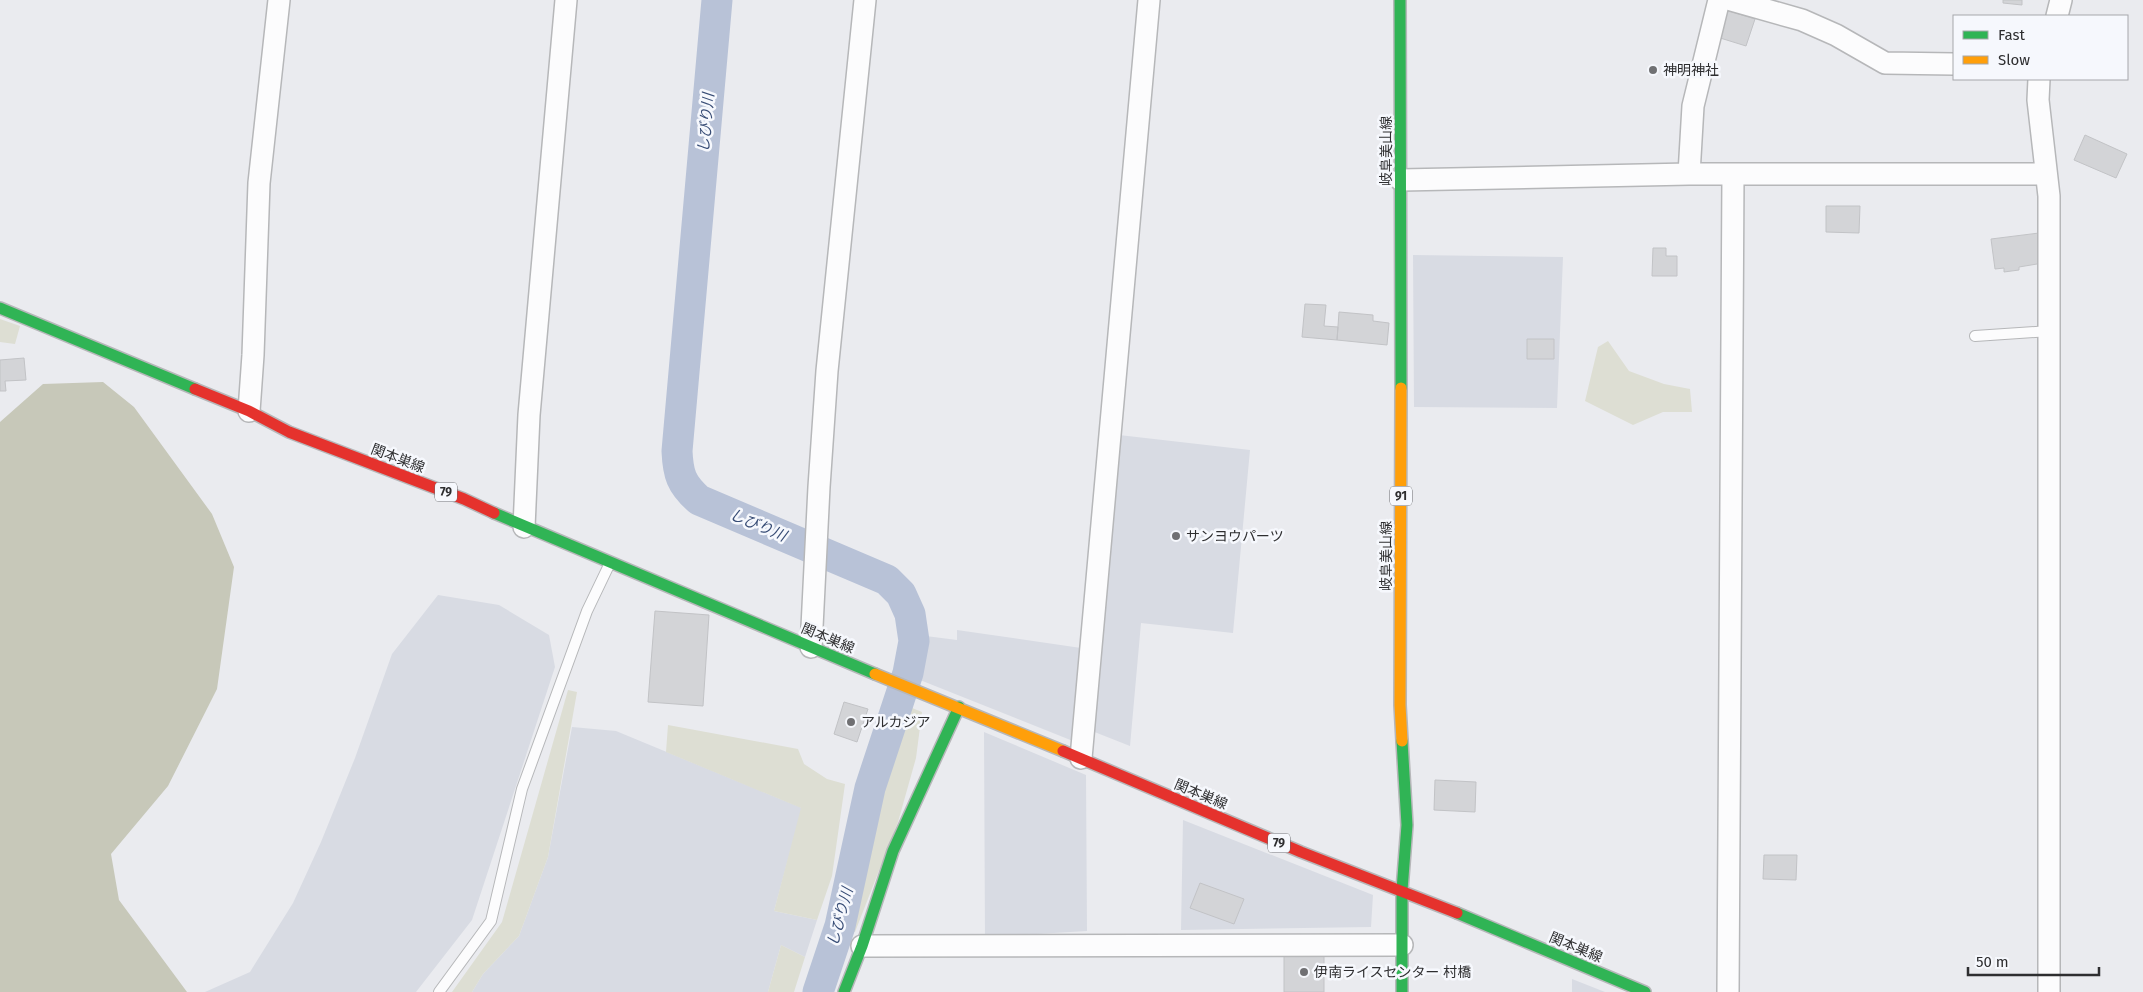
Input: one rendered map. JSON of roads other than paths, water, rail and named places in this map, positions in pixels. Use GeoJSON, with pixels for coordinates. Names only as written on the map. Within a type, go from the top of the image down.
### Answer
{"type":"FeatureCollection","features":[{"type":"Feature","properties":{"kind":"main road","name":"岐阜美山線"},"geometry":{"type":"LineString","coordinates":[[1400,0],[1402,366],[1400,411],[1400,705],[1407,825],[1402,890],[1402,992]]}},
{"type":"Feature","properties":{"kind":"main road","name":"関本巣線"},"geometry":{"type":"LineString","coordinates":[[0,308],[249,411],[289,432],[464,499],[524,527],[568,543],[890,680],[1645,992]]}},
{"type":"Feature","properties":{"kind":"main road"},"geometry":{"type":"LineString","coordinates":[[844,992],[862,946],[893,851],[959,707]]}},
{"type":"Feature","properties":{"kind":"street"},"geometry":{"type":"LineString","coordinates":[[249,411],[253,355],[259,183],[279,0]]}},
{"type":"Feature","properties":{"kind":"street"},"geometry":{"type":"LineString","coordinates":[[524,527],[529,416],[566,0]]}},
{"type":"Feature","properties":{"kind":"street"},"geometry":{"type":"LineString","coordinates":[[811,647],[827,371],[865,0]]}},
{"type":"Feature","properties":{"kind":"street"},"geometry":{"type":"LineString","coordinates":[[1081,758],[1149,0]]}},
{"type":"Feature","properties":{"kind":"street"},"geometry":{"type":"LineString","coordinates":[[1689,174],[1693,106],[1719,0]]}},
{"type":"Feature","properties":{"kind":"street"},"geometry":{"type":"LineString","coordinates":[[1731,0],[1802,20],[1836,34],[1885,63],[1953,64]]}},
{"type":"Feature","properties":{"kind":"street"},"geometry":{"type":"LineString","coordinates":[[2057,15],[2061,0]]}},
{"type":"Feature","properties":{"kind":"street"},"geometry":{"type":"LineString","coordinates":[[2037,80],[2049,196],[2049,992]]}},
{"type":"Feature","properties":{"kind":"street"},"geometry":{"type":"LineString","coordinates":[[1401,180],[1689,174],[2046,174]]}},
{"type":"Feature","properties":{"kind":"street"},"geometry":{"type":"LineString","coordinates":[[1728,992],[1733,175]]}},
{"type":"Feature","properties":{"kind":"street"},"geometry":{"type":"LineString","coordinates":[[862,946],[1402,945]]}},
{"type":"Feature","properties":{"kind":"lane"},"geometry":{"type":"LineString","coordinates":[[1975,336],[2049,331]]}},
{"type":"Feature","properties":{"kind":"lane"},"geometry":{"type":"LineString","coordinates":[[439,992],[491,921],[522,789],[587,611],[610,562]]}},
{"type":"Feature","properties":{"kind":"waterway","name":"しびり川"},"geometry":{"type":"LineString","coordinates":[[717,0],[677,451],[678,466],[684,484],[699,500],[887,580],[901,594],[910,614],[914,641],[908,673],[870,788],[840,926],[818,992]]}},
{"type":"Feature","properties":{"kind":"place","name":"神明神社"},"geometry":{"type":"Point","coordinates":[1653,70]}},
{"type":"Feature","properties":{"kind":"place","name":"サンヨウパーツ"},"geometry":{"type":"Point","coordinates":[1176,536]}},
{"type":"Feature","properties":{"kind":"place","name":"アルカジア"},"geometry":{"type":"Point","coordinates":[851,722]}},
{"type":"Feature","properties":{"kind":"place","name":"伊南ライスセンター 村橋"},"geometry":{"type":"Point","coordinates":[1304,972]}}]}
